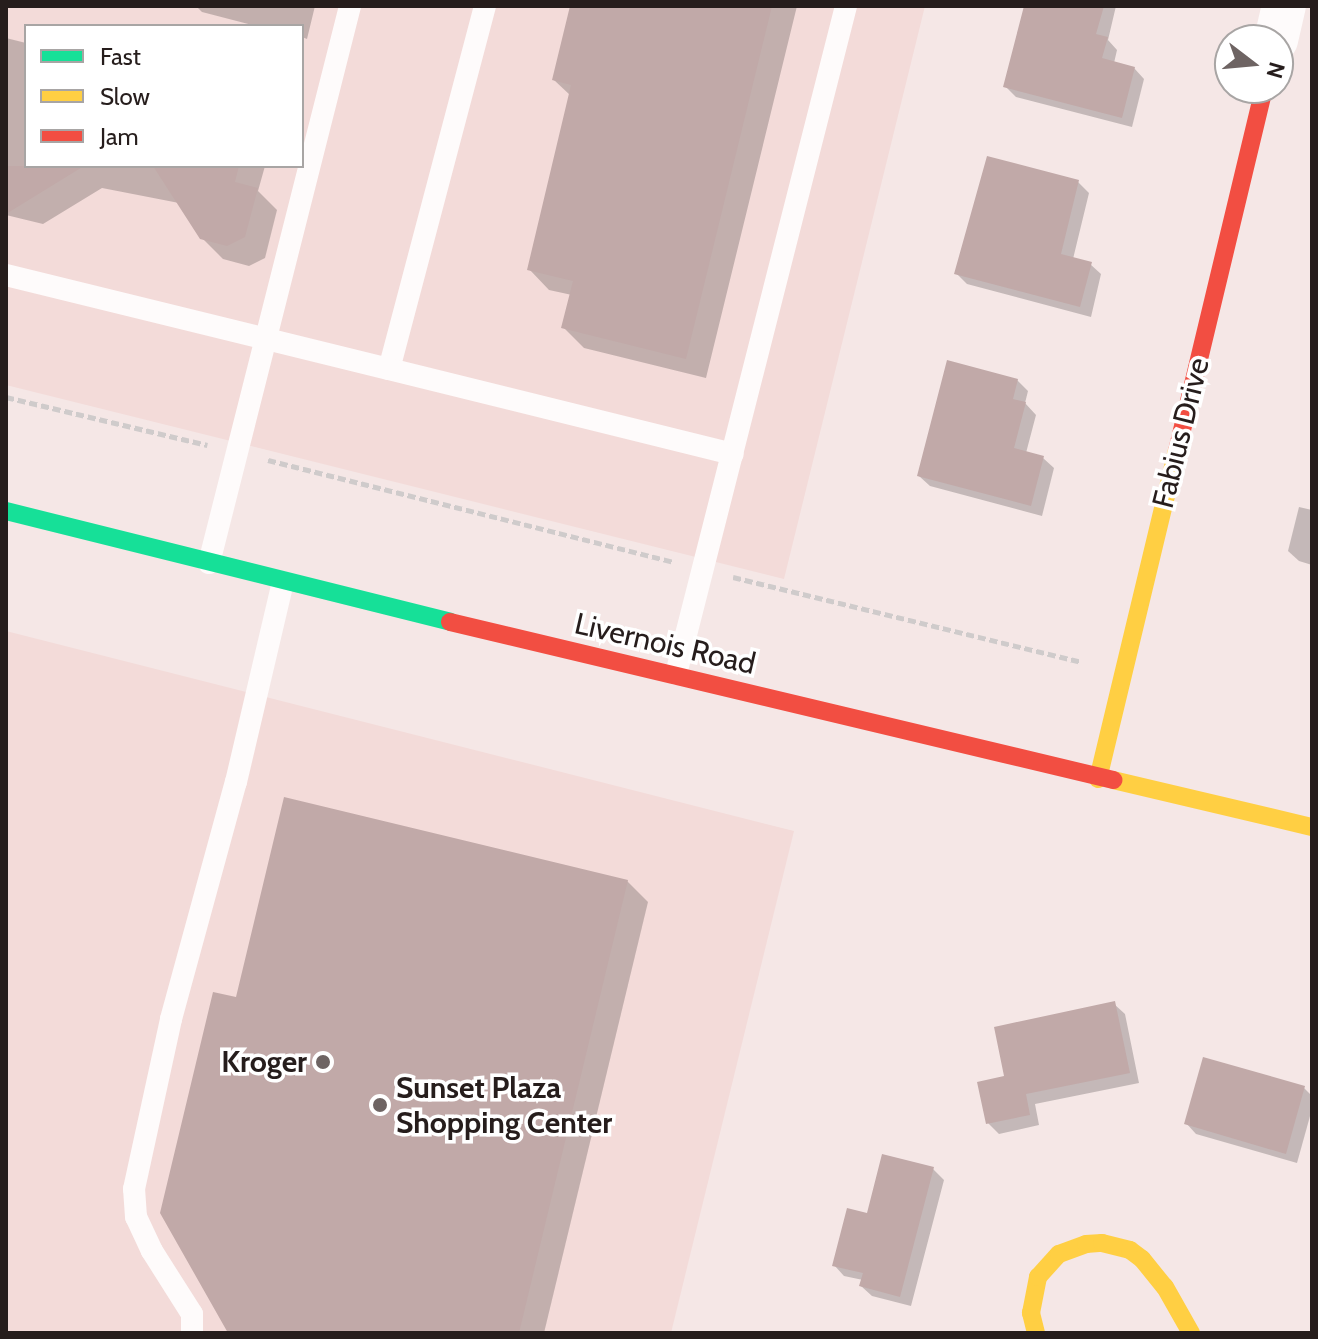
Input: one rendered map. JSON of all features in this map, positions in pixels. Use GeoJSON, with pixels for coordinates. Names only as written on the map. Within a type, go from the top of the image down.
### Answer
{"type":"FeatureCollection","features":[{"type":"Feature","properties":{"kind":"main road","name":"Fabius Drive"},"geometry":{"type":"LineString","coordinates":[[1098,779],[1260,104]]}},
{"type":"Feature","properties":{"kind":"main road","name":"Livernois Road"},"geometry":{"type":"LineString","coordinates":[[6,511],[283,582],[676,674],[1098,779],[1312,827]]}},
{"type":"Feature","properties":{"kind":"main road"},"geometry":{"type":"LineString","coordinates":[[1036,1333],[1031,1313],[1038,1277],[1059,1254],[1086,1244],[1102,1243],[1130,1250],[1142,1259],[1165,1287],[1191,1333]]}},
{"type":"Feature","properties":{"kind":"lane"},"geometry":{"type":"LineString","coordinates":[[209,563],[350,6]]}},
{"type":"Feature","properties":{"kind":"lane"},"geometry":{"type":"LineString","coordinates":[[389,369],[485,6]]}},
{"type":"Feature","properties":{"kind":"lane"},"geometry":{"type":"LineString","coordinates":[[676,674],[846,6]]}},
{"type":"Feature","properties":{"kind":"lane"},"geometry":{"type":"LineString","coordinates":[[6,275],[733,454]]}},
{"type":"Feature","properties":{"kind":"lane"},"geometry":{"type":"LineString","coordinates":[[192,1333],[192,1314],[152,1251],[136,1217],[134,1189],[168,1034],[250,728],[283,582]]}},
{"type":"Feature","properties":{"kind":"path"},"geometry":{"type":"LineString","coordinates":[[6,397],[210,446]]}},
{"type":"Feature","properties":{"kind":"path"},"geometry":{"type":"LineString","coordinates":[[265,459],[667,560]]}},
{"type":"Feature","properties":{"kind":"path"},"geometry":{"type":"LineString","coordinates":[[744,580],[1086,664]]}},
{"type":"Feature","properties":{"kind":"shaded area"},"geometry":{"type":"Polygon","coordinates":[[[6,6],[925,6],[784,579],[6,385],[6,6]]]}},
{"type":"Feature","properties":{"kind":"shaded area"},"geometry":{"type":"Polygon","coordinates":[[[6,631],[794,831],[671,1333],[6,1333],[6,631]]]}},
{"type":"Feature","properties":{"kind":"building"},"geometry":{"type":"Polygon","coordinates":[[[570,6],[772,6],[686,359],[561,328],[573,281],[527,270],[571,85],[552,80],[570,6]]]}},
{"type":"Feature","properties":{"kind":"building"},"geometry":{"type":"Polygon","coordinates":[[[1024,6],[1104,6],[1096,34],[1108,37],[1102,58],[1135,67],[1122,118],[1003,87],[1024,6]]]}},
{"type":"Feature","properties":{"kind":"building"},"geometry":{"type":"Polygon","coordinates":[[[987,156],[1079,180],[1061,254],[1092,262],[1080,307],[954,274],[987,156]]]}},
{"type":"Feature","properties":{"kind":"building"},"geometry":{"type":"Polygon","coordinates":[[[6,166],[81,168],[6,214],[6,166]]]}},
{"type":"Feature","properties":{"kind":"building"},"geometry":{"type":"Polygon","coordinates":[[[154,168],[238,168],[235,182],[258,188],[245,237],[227,246],[200,239],[154,168]]]}},
{"type":"Feature","properties":{"kind":"building"},"geometry":{"type":"Polygon","coordinates":[[[947,360],[1018,379],[1013,399],[1026,402],[1014,448],[1044,456],[1031,506],[917,476],[947,360]]]}},
{"type":"Feature","properties":{"kind":"building","name":"Sunset Plaza Shopping Center"},"geometry":{"type":"Polygon","coordinates":[[[284,797],[628,880],[519,1333],[228,1333],[160,1213],[213,992],[236,997],[284,797]]]}},
{"type":"Feature","properties":{"kind":"building"},"geometry":{"type":"Polygon","coordinates":[[[1115,1001],[1130,1073],[1026,1094],[1030,1115],[986,1124],[977,1082],[1004,1076],[994,1027],[1115,1001]]]}},
{"type":"Feature","properties":{"kind":"building"},"geometry":{"type":"Polygon","coordinates":[[[1203,1057],[1305,1086],[1286,1154],[1184,1124],[1203,1057]]]}},
{"type":"Feature","properties":{"kind":"building"},"geometry":{"type":"Polygon","coordinates":[[[882,1154],[934,1167],[900,1297],[859,1286],[863,1273],[832,1266],[847,1208],[867,1213],[882,1154]]]}},
{"type":"Feature","properties":{"kind":"traffic: fast"},"geometry":{"type":"LineString","coordinates":[[6,511],[450,622]]}},
{"type":"Feature","properties":{"kind":"traffic: slow"},"geometry":{"type":"LineString","coordinates":[[1098,779],[1177,451]]}},
{"type":"Feature","properties":{"kind":"traffic: slow"},"geometry":{"type":"LineString","coordinates":[[1113,780],[1312,827]]}},
{"type":"Feature","properties":{"kind":"traffic: slow"},"geometry":{"type":"LineString","coordinates":[[1036,1333],[1031,1313],[1038,1277],[1059,1254],[1086,1244],[1102,1243],[1130,1250],[1142,1259],[1165,1287],[1191,1333]]}},
{"type":"Feature","properties":{"kind":"traffic: jam"},"geometry":{"type":"LineString","coordinates":[[1177,451],[1260,104]]}},
{"type":"Feature","properties":{"kind":"traffic: jam"},"geometry":{"type":"LineString","coordinates":[[450,622],[1113,780]]}},
{"type":"Feature","properties":{"kind":"place","name":"Kroger"},"geometry":{"type":"Point","coordinates":[323,1062]}},
{"type":"Feature","properties":{"kind":"place","name":"Sunset Plaza Shopping Center"},"geometry":{"type":"Point","coordinates":[380,1105]}}]}
